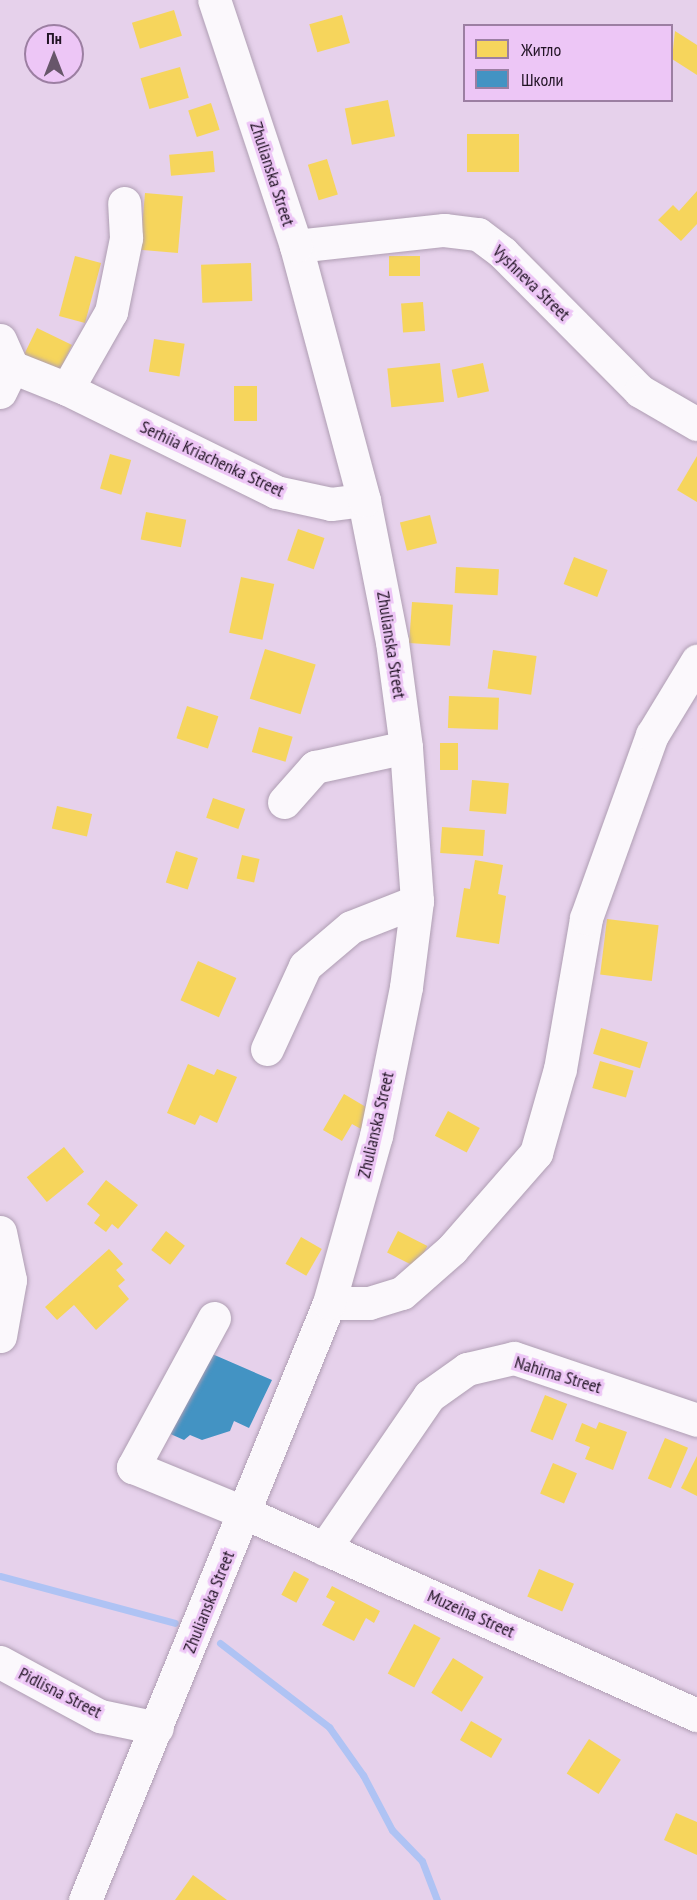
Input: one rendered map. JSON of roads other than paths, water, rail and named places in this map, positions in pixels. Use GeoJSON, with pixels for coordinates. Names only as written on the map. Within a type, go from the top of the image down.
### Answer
{"type":"FeatureCollection","features":[{"type":"Feature","properties":{"kind":"street","name":"Zhulianska Street"},"geometry":{"type":"LineString","coordinates":[[86,1900],[329,1303],[376,1136],[406,987],[417,901],[406,747],[393,642],[364,500],[296,246],[214,0]]}},
{"type":"Feature","properties":{"kind":"street"},"geometry":{"type":"LineString","coordinates":[[67,389],[111,312],[126,238],[124,203]]}},
{"type":"Feature","properties":{"kind":"street","name":"Vyshneva Street"},"geometry":{"type":"LineString","coordinates":[[296,246],[444,231],[478,234],[503,253],[640,390],[697,424]]}},
{"type":"Feature","properties":{"kind":"street","name":"Serhiia Kriachenka Street"},"geometry":{"type":"LineString","coordinates":[[4,366],[67,389],[276,492],[331,504],[364,500]]}},
{"type":"Feature","properties":{"kind":"street"},"geometry":{"type":"LineString","coordinates":[[329,1303],[369,1303],[402,1293],[452,1248],[536,1153],[560,1069],[586,918],[652,735],[697,661]]}},
{"type":"Feature","properties":{"kind":"street"},"geometry":{"type":"LineString","coordinates":[[284,802],[315,767],[406,747]]}},
{"type":"Feature","properties":{"kind":"street"},"geometry":{"type":"LineString","coordinates":[[267,1049],[305,966],[351,927],[417,901]]}},
{"type":"Feature","properties":{"kind":"street"},"geometry":{"type":"LineString","coordinates":[[0,1232],[10,1280],[0,1336]]}},
{"type":"Feature","properties":{"kind":"street","name":"Muzeina Street"},"geometry":{"type":"LineString","coordinates":[[214,1318],[133,1467],[245,1513],[697,1715]]}},
{"type":"Feature","properties":{"kind":"street","name":"Nahirna Street"},"geometry":{"type":"LineString","coordinates":[[324,1549],[429,1396],[467,1370],[514,1358],[697,1420]]}},
{"type":"Feature","properties":{"kind":"street","name":"Pidlisna Street"},"geometry":{"type":"LineString","coordinates":[[0,1662],[100,1716],[157,1728]]}},
{"type":"Feature","properties":{"kind":"waterway"},"geometry":{"type":"LineString","coordinates":[[0,1576],[175,1623]]}},
{"type":"Feature","properties":{"kind":"waterway"},"geometry":{"type":"LineString","coordinates":[[220,1643],[329,1727],[363,1775],[392,1830],[422,1861],[437,1900]]}}]}
